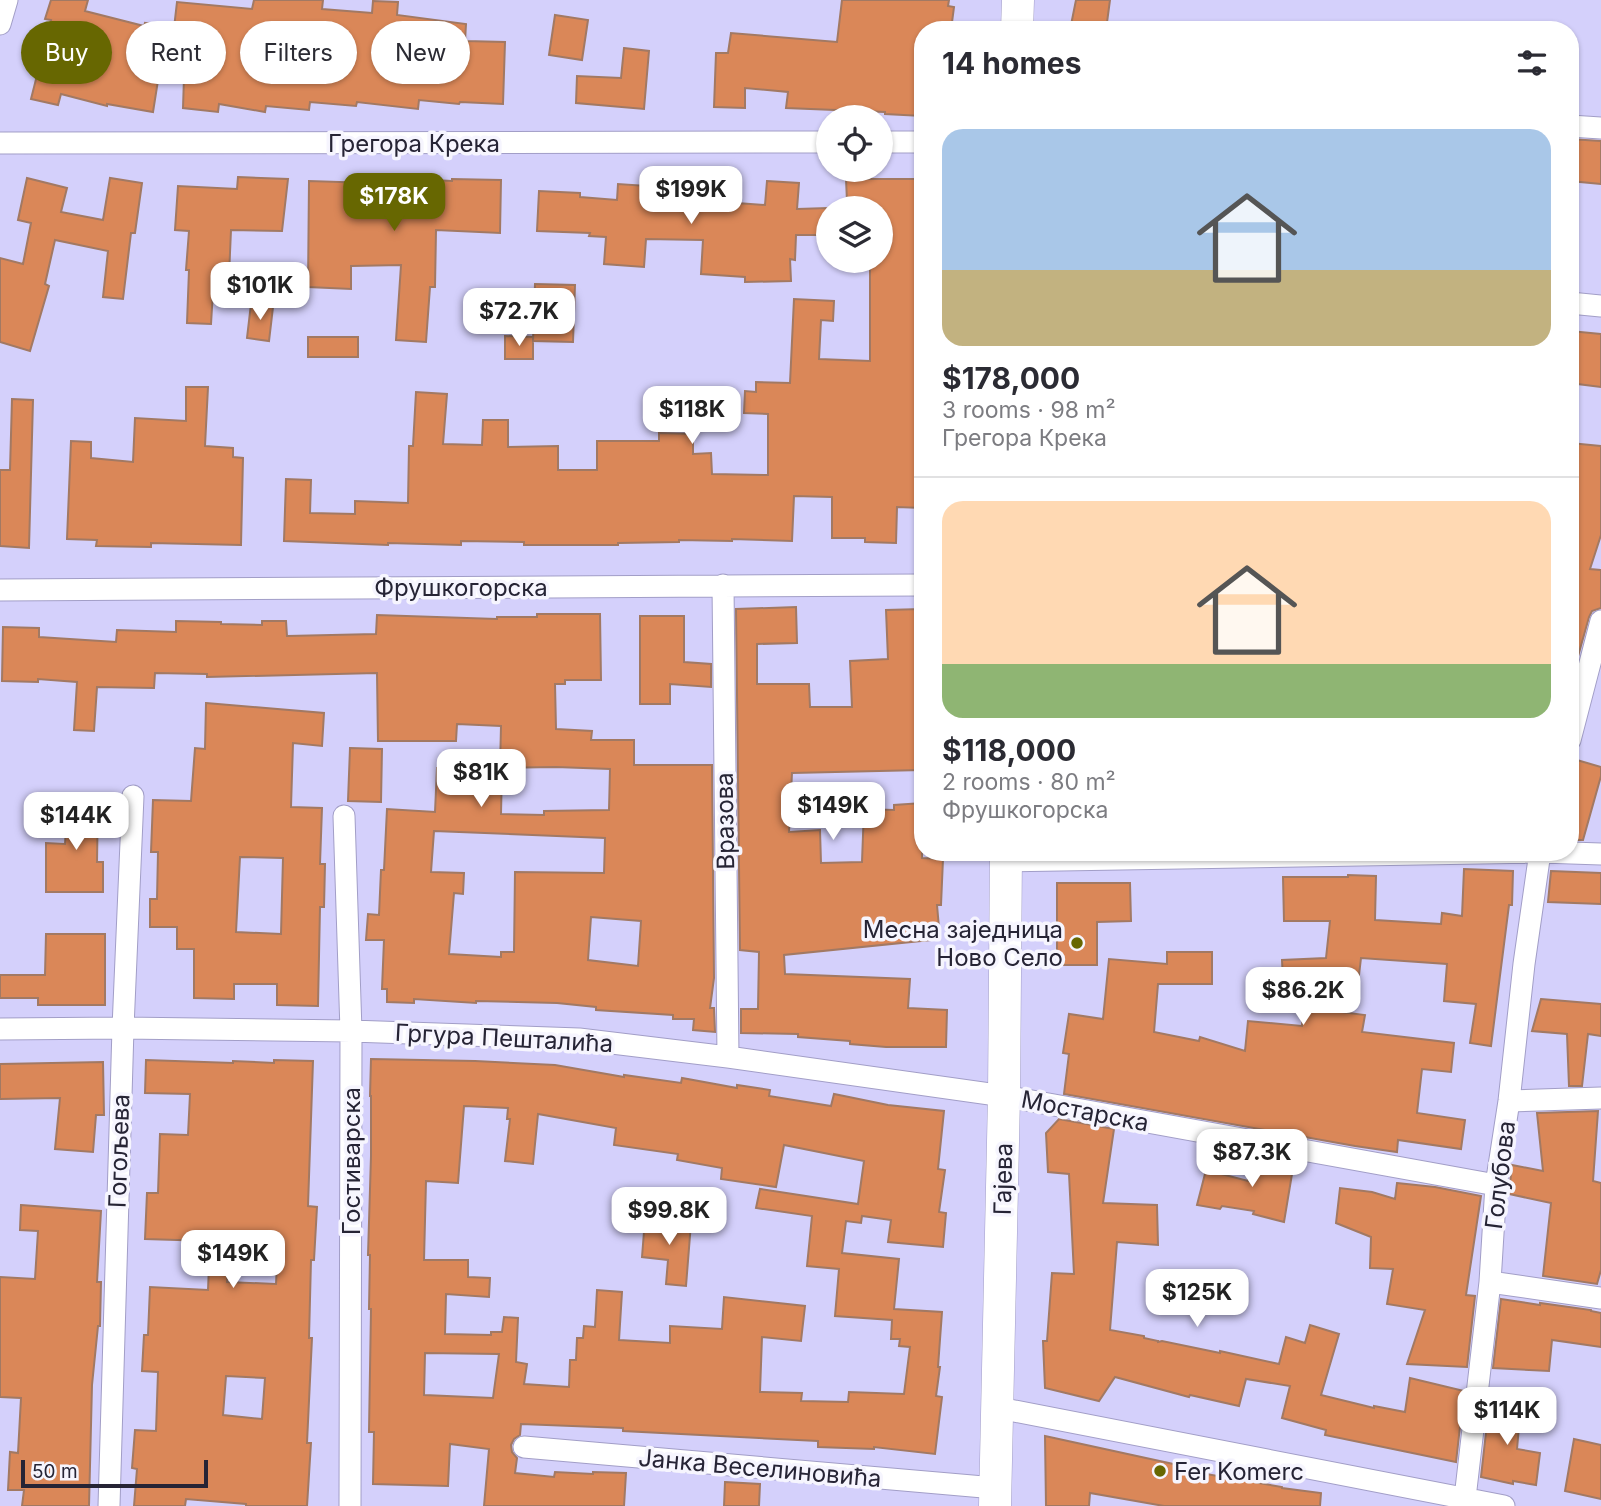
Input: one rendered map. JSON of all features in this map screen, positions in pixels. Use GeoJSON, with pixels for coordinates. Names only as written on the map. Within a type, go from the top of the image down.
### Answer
{"type":"FeatureCollection","features":[{"type":"Feature","properties":{"kind":"street"},"geometry":{"type":"LineString","coordinates":[[0,24],[7,0]]}},
{"type":"Feature","properties":{"kind":"street"},"geometry":{"type":"LineString","coordinates":[[1017,21],[1018,0]]}},
{"type":"Feature","properties":{"kind":"street"},"geometry":{"type":"LineString","coordinates":[[1579,127],[1601,128]]}},
{"type":"Feature","properties":{"kind":"street","name":"Грегора Крека"},"geometry":{"type":"LineString","coordinates":[[0,144],[816,142]]}},
{"type":"Feature","properties":{"kind":"street"},"geometry":{"type":"LineString","coordinates":[[893,142],[914,142]]}},
{"type":"Feature","properties":{"kind":"street"},"geometry":{"type":"LineString","coordinates":[[1579,304],[1601,306]]}},
{"type":"Feature","properties":{"kind":"street","name":"Вразова"},"geometry":{"type":"LineString","coordinates":[[723,585],[727,1056]]}},
{"type":"Feature","properties":{"kind":"street","name":"Фрушкогорска"},"geometry":{"type":"LineString","coordinates":[[0,590],[914,585]]}},
{"type":"Feature","properties":{"kind":"street"},"geometry":{"type":"LineString","coordinates":[[1579,705],[1601,621]]}},
{"type":"Feature","properties":{"kind":"street","name":"Гогољева"},"geometry":{"type":"LineString","coordinates":[[109,1506],[123,1028],[133,796]]}},
{"type":"Feature","properties":{"kind":"street","name":"Гостиварска"},"geometry":{"type":"LineString","coordinates":[[344,816],[351,1031],[351,1506]]}},
{"type":"Feature","properties":{"kind":"street"},"geometry":{"type":"LineString","coordinates":[[1579,853],[1601,854]]}},
{"type":"Feature","properties":{"kind":"street","name":"Гајева"},"geometry":{"type":"LineString","coordinates":[[995,1497],[999,1408],[1006,861]]}},
{"type":"Feature","properties":{"kind":"street","name":"Голубова"},"geometry":{"type":"LineString","coordinates":[[1465,1498],[1490,1282],[1496,1185],[1539,861]]}},
{"type":"Feature","properties":{"kind":"street","name":"Гргура Пешталића"},"geometry":{"type":"LineString","coordinates":[[0,1030],[123,1028],[351,1031],[579,1039],[727,1056],[1004,1096]]}},
{"type":"Feature","properties":{"kind":"street","name":"Мостарска"},"geometry":{"type":"LineString","coordinates":[[1004,1096],[1496,1185]]}},
{"type":"Feature","properties":{"kind":"street"},"geometry":{"type":"LineString","coordinates":[[1509,1101],[1601,1098]]}},
{"type":"Feature","properties":{"kind":"street"},"geometry":{"type":"LineString","coordinates":[[1490,1282],[1601,1298]]}},
{"type":"Feature","properties":{"kind":"street"},"geometry":{"type":"LineString","coordinates":[[999,1408],[1504,1506]]}},
{"type":"Feature","properties":{"kind":"street","name":"Јанка Веселиновића"},"geometry":{"type":"LineString","coordinates":[[524,1447],[995,1497]]}},
{"type":"Feature","properties":{"kind":"building"},"geometry":{"type":"Polygon","coordinates":[[[51,0],[88,0],[85,11],[126,21],[126,84],[157,84],[153,112],[107,106],[61,94],[58,105],[31,99],[35,84],[112,84],[112,21],[45,19],[51,0]]]}},
{"type":"Feature","properties":{"kind":"building"},"geometry":{"type":"Polygon","coordinates":[[[254,0],[323,0],[322,9],[372,13],[373,1],[398,2],[397,15],[443,21],[371,21],[371,84],[470,84],[470,41],[505,42],[503,104],[419,100],[418,109],[357,102],[356,106],[310,102],[309,110],[266,106],[265,112],[219,104],[218,112],[183,108],[184,84],[226,84],[226,21],[175,21],[177,2],[252,9],[254,0]]]}},
{"type":"Feature","properties":{"kind":"building"},"geometry":{"type":"Polygon","coordinates":[[[842,0],[949,0],[948,6],[954,7],[952,21],[914,21],[914,116],[893,114],[893,105],[816,105],[816,109],[786,108],[788,92],[745,88],[745,108],[714,107],[716,53],[728,53],[731,33],[837,42],[842,0]]]}},
{"type":"Feature","properties":{"kind":"building"},"geometry":{"type":"Polygon","coordinates":[[[1076,0],[1110,0],[1107,21],[1072,21],[1076,0]]]}},
{"type":"Feature","properties":{"kind":"building"},"geometry":{"type":"Polygon","coordinates":[[[555,15],[588,20],[582,60],[549,55],[555,15]]]}},
{"type":"Feature","properties":{"kind":"building"},"geometry":{"type":"Polygon","coordinates":[[[624,48],[649,51],[644,109],[576,103],[577,76],[621,78],[624,48]]]}},
{"type":"Feature","properties":{"kind":"building"},"geometry":{"type":"Polygon","coordinates":[[[1579,140],[1601,141],[1601,184],[1579,182],[1579,140]]]}},
{"type":"Feature","properties":{"kind":"building"},"geometry":{"type":"Polygon","coordinates":[[[238,177],[288,179],[282,231],[231,230],[229,276],[214,275],[211,324],[187,323],[189,270],[186,270],[189,231],[175,230],[178,186],[237,189],[238,177]]]}},
{"type":"Feature","properties":{"kind":"building"},"geometry":{"type":"Polygon","coordinates":[[[371,177],[452,181],[501,180],[500,233],[436,230],[435,287],[430,287],[426,342],[396,340],[401,265],[351,266],[351,289],[308,287],[309,181],[371,183],[371,177]]]}},
{"type":"Feature","properties":{"kind":"building"},"geometry":{"type":"Polygon","coordinates":[[[27,178],[67,188],[61,212],[103,220],[110,178],[142,183],[135,233],[131,233],[123,299],[103,297],[108,251],[55,240],[45,284],[49,286],[30,351],[0,342],[0,258],[23,264],[31,223],[18,220],[27,178]]]}},
{"type":"Feature","properties":{"kind":"building"},"geometry":{"type":"Polygon","coordinates":[[[914,179],[914,508],[897,507],[896,543],[865,542],[865,538],[832,538],[832,497],[794,496],[792,541],[732,539],[618,545],[524,545],[524,542],[461,541],[461,545],[388,545],[284,541],[286,479],[311,480],[310,513],[355,514],[355,501],[408,503],[409,446],[413,446],[416,392],[447,394],[443,444],[482,445],[483,420],[508,420],[508,447],[558,446],[558,470],[597,470],[597,441],[659,441],[659,433],[693,434],[693,454],[711,453],[712,474],[768,475],[768,414],[744,413],[745,391],[756,392],[756,382],[790,383],[794,299],[834,301],[833,321],[821,320],[819,359],[870,361],[870,273],[893,273],[893,196],[847,196],[846,182],[914,179]]]}},
{"type":"Feature","properties":{"kind":"building"},"geometry":{"type":"Polygon","coordinates":[[[767,181],[799,183],[797,209],[816,208],[816,235],[796,235],[795,260],[790,259],[791,281],[745,282],[745,277],[701,274],[703,240],[646,239],[644,267],[604,264],[606,237],[589,236],[590,233],[537,231],[539,191],[580,193],[580,197],[617,200],[618,184],[677,188],[677,182],[696,182],[696,200],[765,205],[767,181]]]}},
{"type":"Feature","properties":{"kind":"building"},"geometry":{"type":"Polygon","coordinates":[[[535,284],[575,285],[573,342],[533,341],[535,284]]]}},
{"type":"Feature","properties":{"kind":"building"},"geometry":{"type":"Polygon","coordinates":[[[251,304],[273,307],[269,341],[247,338],[251,304]]]}},
{"type":"Feature","properties":{"kind":"building"},"geometry":{"type":"Polygon","coordinates":[[[1579,332],[1601,334],[1601,387],[1579,384],[1579,332]]]}},
{"type":"Feature","properties":{"kind":"building"},"geometry":{"type":"Polygon","coordinates":[[[505,336],[533,337],[533,359],[505,359],[505,336]]]}},
{"type":"Feature","properties":{"kind":"building"},"geometry":{"type":"Polygon","coordinates":[[[308,337],[358,337],[358,357],[308,357],[308,337]]]}},
{"type":"Feature","properties":{"kind":"building"},"geometry":{"type":"Polygon","coordinates":[[[186,387],[208,387],[205,446],[233,448],[233,457],[243,458],[241,545],[151,543],[151,547],[96,546],[97,540],[67,539],[71,441],[91,442],[91,458],[133,462],[135,418],[186,421],[186,387]]]}},
{"type":"Feature","properties":{"kind":"building"},"geometry":{"type":"Polygon","coordinates":[[[12,399],[33,400],[29,548],[0,546],[0,470],[10,470],[12,399]]]}},
{"type":"Feature","properties":{"kind":"building"},"geometry":{"type":"Polygon","coordinates":[[[1579,444],[1601,446],[1601,535],[1590,569],[1601,570],[1601,608],[1592,611],[1579,653],[1579,444]]]}},
{"type":"Feature","properties":{"kind":"building"},"geometry":{"type":"Polygon","coordinates":[[[796,607],[797,643],[757,644],[757,684],[809,684],[810,707],[852,707],[850,661],[888,659],[886,610],[914,609],[914,770],[792,773],[789,832],[820,830],[821,863],[862,862],[864,809],[894,810],[894,805],[914,804],[914,861],[943,861],[941,905],[937,905],[940,939],[784,955],[785,974],[910,979],[908,1008],[947,1010],[946,1047],[886,1047],[798,1037],[798,1034],[741,1033],[741,1009],[758,1009],[759,952],[740,950],[736,609],[796,607]]]}},
{"type":"Feature","properties":{"kind":"building"},"geometry":{"type":"Polygon","coordinates":[[[537,614],[600,614],[601,680],[565,680],[565,684],[555,684],[556,729],[592,731],[591,740],[634,740],[634,765],[712,765],[714,978],[710,1008],[714,1008],[715,1032],[693,1030],[694,1019],[673,1019],[673,1015],[596,1010],[596,1007],[557,1003],[476,1003],[414,999],[414,1003],[387,1002],[387,989],[382,989],[384,940],[366,940],[368,914],[379,915],[387,809],[435,812],[437,768],[502,769],[501,814],[544,815],[544,811],[609,810],[610,769],[500,768],[501,726],[457,724],[456,741],[378,741],[377,673],[207,677],[207,674],[155,673],[154,688],[97,687],[94,731],[74,730],[77,682],[38,679],[38,682],[2,681],[3,627],[39,628],[39,637],[116,642],[117,630],[176,632],[176,621],[262,625],[262,621],[286,621],[287,636],[376,634],[377,615],[497,619],[537,617],[537,614]],[[434,831],[431,872],[464,873],[463,894],[454,893],[449,954],[501,957],[501,952],[514,952],[515,872],[604,873],[605,838],[434,831]],[[591,917],[588,960],[638,966],[641,921],[591,917]]]}},
{"type":"Feature","properties":{"kind":"building"},"geometry":{"type":"Polygon","coordinates":[[[640,616],[684,616],[684,662],[711,664],[711,687],[670,684],[670,704],[640,704],[640,616]]]}},
{"type":"Feature","properties":{"kind":"building"},"geometry":{"type":"Polygon","coordinates":[[[206,703],[324,713],[322,746],[293,743],[291,807],[322,808],[320,864],[325,864],[324,907],[320,907],[318,1006],[277,1005],[277,984],[234,984],[234,999],[194,998],[194,949],[177,949],[177,927],[150,927],[150,899],[157,899],[158,852],[151,852],[153,800],[191,801],[195,748],[205,749],[206,703]],[[240,857],[236,932],[281,934],[283,858],[240,857]]]}},
{"type":"Feature","properties":{"kind":"building"},"geometry":{"type":"Polygon","coordinates":[[[350,748],[382,749],[381,802],[348,801],[350,748]]]}},
{"type":"Feature","properties":{"kind":"building"},"geometry":{"type":"Polygon","coordinates":[[[1579,761],[1601,767],[1601,776],[1583,840],[1579,840],[1579,761]]]}},
{"type":"Feature","properties":{"kind":"building"},"geometry":{"type":"Polygon","coordinates":[[[68,798],[98,799],[97,862],[103,862],[103,892],[46,892],[46,843],[65,844],[68,798]]]}},
{"type":"Feature","properties":{"kind":"building"},"geometry":{"type":"Polygon","coordinates":[[[1464,869],[1513,871],[1512,905],[1509,905],[1491,1046],[1470,1043],[1476,1004],[1444,1001],[1447,964],[1361,958],[1359,975],[1328,970],[1325,1010],[1365,1015],[1362,1032],[1454,1043],[1451,1072],[1422,1069],[1417,1113],[1465,1120],[1461,1149],[1398,1140],[1397,1152],[1064,1094],[1069,1054],[1063,1053],[1069,1014],[1103,1019],[1109,959],[1167,964],[1167,952],[1212,952],[1212,984],[1158,984],[1154,1032],[1199,1041],[1200,1037],[1245,1051],[1248,1021],[1302,1026],[1305,980],[1283,981],[1282,960],[1326,958],[1330,921],[1284,921],[1283,877],[1376,876],[1375,920],[1441,924],[1442,913],[1462,916],[1464,869]]]}},
{"type":"Feature","properties":{"kind":"building"},"geometry":{"type":"Polygon","coordinates":[[[1551,871],[1601,873],[1601,904],[1548,902],[1551,871]]]}},
{"type":"Feature","properties":{"kind":"building","name":"Месна заједница Ново Село"},"geometry":{"type":"Polygon","coordinates":[[[1057,883],[1130,883],[1131,921],[1097,922],[1097,965],[1057,965],[1057,883]]]}},
{"type":"Feature","properties":{"kind":"building"},"geometry":{"type":"Polygon","coordinates":[[[46,934],[105,934],[105,1005],[38,1005],[38,998],[0,998],[0,975],[45,975],[46,934]]]}},
{"type":"Feature","properties":{"kind":"building"},"geometry":{"type":"Polygon","coordinates":[[[1541,999],[1601,1004],[1601,1036],[1588,1034],[1582,1086],[1569,1086],[1567,1034],[1532,1031],[1541,999]]]}},
{"type":"Feature","properties":{"kind":"building"},"geometry":{"type":"Polygon","coordinates":[[[371,1059],[475,1061],[555,1065],[624,1077],[681,1083],[682,1078],[737,1088],[737,1085],[770,1090],[769,1096],[831,1106],[834,1094],[888,1105],[944,1111],[938,1169],[945,1170],[939,1212],[946,1213],[943,1247],[888,1242],[891,1220],[862,1216],[861,1223],[846,1221],[842,1253],[899,1259],[894,1309],[942,1312],[936,1396],[942,1397],[935,1454],[874,1447],[818,1447],[818,1441],[521,1424],[520,1435],[511,1445],[517,1458],[515,1473],[554,1477],[555,1472],[626,1473],[624,1506],[484,1506],[489,1449],[450,1444],[448,1486],[373,1484],[374,1432],[369,1432],[371,1059]],[[464,1106],[458,1183],[426,1181],[424,1260],[468,1260],[468,1277],[490,1278],[489,1297],[446,1294],[445,1334],[491,1335],[491,1332],[502,1332],[504,1317],[518,1318],[516,1362],[527,1364],[524,1384],[569,1387],[570,1360],[576,1360],[577,1338],[583,1338],[584,1326],[595,1327],[597,1290],[622,1292],[619,1340],[670,1343],[670,1326],[722,1329],[724,1297],[805,1306],[801,1341],[762,1337],[760,1392],[802,1393],[801,1401],[848,1402],[849,1392],[904,1394],[910,1347],[899,1346],[900,1339],[891,1339],[892,1320],[835,1316],[839,1269],[807,1266],[812,1216],[756,1208],[760,1189],[858,1204],[864,1161],[784,1145],[776,1187],[721,1179],[722,1168],[677,1160],[678,1154],[614,1145],[616,1128],[538,1114],[533,1164],[505,1161],[510,1119],[507,1119],[508,1108],[464,1106]],[[425,1353],[424,1395],[493,1398],[499,1354],[425,1353]]]}},
{"type":"Feature","properties":{"kind":"building"},"geometry":{"type":"Polygon","coordinates":[[[146,1060],[233,1063],[313,1061],[308,1206],[317,1207],[314,1260],[311,1260],[309,1338],[312,1338],[307,1443],[311,1443],[307,1506],[246,1506],[186,1499],[185,1506],[134,1506],[137,1469],[132,1468],[135,1430],[156,1431],[158,1372],[142,1371],[144,1335],[148,1335],[150,1287],[208,1290],[210,1241],[145,1239],[147,1193],[158,1193],[160,1134],[188,1135],[190,1094],[145,1093],[146,1060]],[[229,1241],[227,1282],[276,1284],[278,1244],[229,1241]],[[226,1376],[223,1415],[262,1419],[265,1378],[226,1376]]]}},
{"type":"Feature","properties":{"kind":"building"},"geometry":{"type":"Polygon","coordinates":[[[103,1062],[104,1115],[96,1115],[93,1152],[55,1149],[60,1098],[0,1099],[0,1064],[103,1062]]]}},
{"type":"Feature","properties":{"kind":"building"},"geometry":{"type":"Polygon","coordinates":[[[1598,1111],[1593,1181],[1601,1183],[1601,1270],[1597,1284],[1543,1276],[1551,1203],[1509,1194],[1512,1165],[1543,1171],[1537,1113],[1598,1111]]]}},
{"type":"Feature","properties":{"kind":"building"},"geometry":{"type":"Polygon","coordinates":[[[1059,1119],[1114,1129],[1103,1203],[1157,1205],[1158,1245],[1117,1242],[1110,1330],[1144,1336],[1158,1342],[1220,1351],[1279,1364],[1286,1337],[1305,1343],[1310,1325],[1339,1334],[1321,1395],[1374,1408],[1405,1412],[1410,1378],[1464,1391],[1456,1462],[1325,1435],[1326,1430],[1282,1418],[1290,1386],[1246,1379],[1239,1406],[1190,1395],[1189,1397],[1115,1377],[1099,1401],[1045,1388],[1043,1341],[1047,1341],[1052,1273],[1074,1274],[1069,1174],[1048,1172],[1046,1133],[1059,1119]]]}},
{"type":"Feature","properties":{"kind":"building"},"geometry":{"type":"Polygon","coordinates":[[[1249,1154],[1294,1162],[1284,1222],[1253,1214],[1254,1211],[1197,1205],[1206,1170],[1248,1181],[1249,1154]]]}},
{"type":"Feature","properties":{"kind":"building"},"geometry":{"type":"Polygon","coordinates":[[[1397,1183],[1481,1196],[1466,1295],[1475,1296],[1467,1367],[1407,1364],[1425,1310],[1387,1304],[1393,1269],[1370,1268],[1371,1237],[1336,1223],[1340,1188],[1372,1192],[1395,1199],[1397,1183]]]}},
{"type":"Feature","properties":{"kind":"building"},"geometry":{"type":"Polygon","coordinates":[[[21,1205],[101,1211],[97,1282],[101,1282],[100,1326],[92,1385],[89,1506],[22,1506],[24,1490],[8,1490],[10,1452],[18,1453],[21,1398],[0,1397],[0,1277],[35,1279],[38,1231],[20,1230],[21,1205]]]}},
{"type":"Feature","properties":{"kind":"building"},"geometry":{"type":"Polygon","coordinates":[[[645,1219],[691,1223],[686,1286],[666,1284],[668,1260],[642,1257],[645,1219]]]}},
{"type":"Feature","properties":{"kind":"building"},"geometry":{"type":"Polygon","coordinates":[[[1501,1299],[1601,1313],[1601,1347],[1552,1340],[1549,1371],[1493,1368],[1501,1299]]]}},
{"type":"Feature","properties":{"kind":"building"},"geometry":{"type":"Polygon","coordinates":[[[1490,1397],[1521,1404],[1517,1449],[1540,1453],[1536,1485],[1513,1481],[1513,1484],[1481,1477],[1490,1397]]]}},
{"type":"Feature","properties":{"kind":"building"},"geometry":{"type":"Polygon","coordinates":[[[1045,1436],[1201,1470],[1200,1473],[1321,1493],[1320,1506],[1164,1506],[1090,1493],[1089,1506],[1046,1506],[1045,1436]]]}},
{"type":"Feature","properties":{"kind":"building"},"geometry":{"type":"Polygon","coordinates":[[[1574,1439],[1601,1445],[1601,1499],[1565,1491],[1574,1439]]]}},
{"type":"Feature","properties":{"kind":"building"},"geometry":{"type":"Polygon","coordinates":[[[725,1482],[760,1484],[759,1506],[724,1506],[725,1482]]]}},
{"type":"Feature","properties":{"kind":"place","name":"Месна заједница Ново Село"},"geometry":{"type":"Point","coordinates":[1077,943]}},
{"type":"Feature","properties":{"kind":"place","name":"Fer Komerc"},"geometry":{"type":"Point","coordinates":[1160,1471]}}]}
